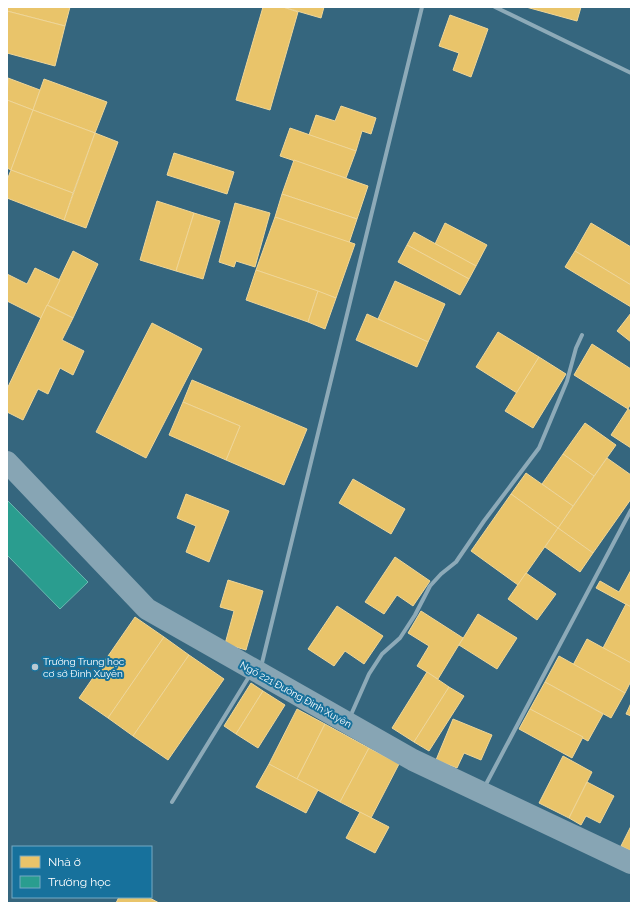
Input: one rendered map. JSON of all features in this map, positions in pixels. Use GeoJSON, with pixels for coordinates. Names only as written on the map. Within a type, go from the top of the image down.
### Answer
{"type":"FeatureCollection","features":[{"type":"Feature","properties":{"kind":"street"},"geometry":{"type":"LineString","coordinates":[[172,802],[256,672],[422,7]]}},
{"type":"Feature","properties":{"kind":"street"},"geometry":{"type":"LineString","coordinates":[[495,7],[631,74]]}},
{"type":"Feature","properties":{"kind":"street"},"geometry":{"type":"LineString","coordinates":[[347,723],[369,674],[382,654],[400,638],[415,615],[430,586],[441,574],[456,562],[484,521],[539,448],[567,381],[576,348],[582,334]]}},
{"type":"Feature","properties":{"kind":"street","name":"Ngõ 221 Đường Đình Xuyên"},"geometry":{"type":"LineString","coordinates":[[7,462],[147,610],[413,760],[631,863]]}},
{"type":"Feature","properties":{"kind":"street"},"geometry":{"type":"LineString","coordinates":[[482,792],[631,510]]}},
{"type":"Feature","properties":{"kind":"building: Nhà ở"},"geometry":{"type":"Polygon","coordinates":[[[7,7],[70,7],[65,26],[7,11],[7,7]]]}},
{"type":"Feature","properties":{"kind":"building: Nhà ở"},"geometry":{"type":"Polygon","coordinates":[[[263,7],[283,7],[298,12],[270,110],[236,100],[263,7]]]}},
{"type":"Feature","properties":{"kind":"building: Nhà ở"},"geometry":{"type":"Polygon","coordinates":[[[283,7],[324,7],[321,18],[283,7]]]}},
{"type":"Feature","properties":{"kind":"building: Nhà ở"},"geometry":{"type":"Polygon","coordinates":[[[526,7],[581,7],[577,21],[526,7]]]}},
{"type":"Feature","properties":{"kind":"building: Nhà ở"},"geometry":{"type":"Polygon","coordinates":[[[7,11],[65,26],[55,66],[7,53],[7,11]]]}},
{"type":"Feature","properties":{"kind":"building: Nhà ở"},"geometry":{"type":"Polygon","coordinates":[[[450,15],[488,29],[471,77],[453,70],[459,53],[439,46],[450,15]]]}},
{"type":"Feature","properties":{"kind":"building: Nhà ở"},"geometry":{"type":"Polygon","coordinates":[[[8,78],[40,90],[33,110],[7,100],[8,78]]]}},
{"type":"Feature","properties":{"kind":"building: Nhà ở"},"geometry":{"type":"Polygon","coordinates":[[[44,79],[107,102],[95,133],[33,110],[44,79]]]}},
{"type":"Feature","properties":{"kind":"building: Nhà ở"},"geometry":{"type":"Polygon","coordinates":[[[7,100],[33,110],[11,170],[7,168],[7,100]]]}},
{"type":"Feature","properties":{"kind":"building: Nhà ở"},"geometry":{"type":"Polygon","coordinates":[[[341,106],[376,118],[371,134],[362,131],[356,151],[309,135],[316,115],[335,121],[341,106]]]}},
{"type":"Feature","properties":{"kind":"building: Nhà ở"},"geometry":{"type":"Polygon","coordinates":[[[33,110],[95,133],[73,193],[11,170],[33,110]]]}},
{"type":"Feature","properties":{"kind":"building: Nhà ở"},"geometry":{"type":"Polygon","coordinates":[[[290,128],[356,151],[346,178],[280,156],[290,128]]]}},
{"type":"Feature","properties":{"kind":"building: Nhà ở"},"geometry":{"type":"Polygon","coordinates":[[[95,133],[118,142],[86,228],[64,220],[95,133]]]}},
{"type":"Feature","properties":{"kind":"building: Nhà ở"},"geometry":{"type":"Polygon","coordinates":[[[174,153],[234,172],[227,194],[167,175],[174,153]]]}},
{"type":"Feature","properties":{"kind":"building: Nhà ở"},"geometry":{"type":"Polygon","coordinates":[[[294,160],[368,186],[357,219],[282,194],[294,160]]]}},
{"type":"Feature","properties":{"kind":"building: Nhà ở"},"geometry":{"type":"Polygon","coordinates":[[[11,170],[73,193],[64,220],[7,198],[7,180],[11,170]]]}},
{"type":"Feature","properties":{"kind":"building: Nhà ở"},"geometry":{"type":"Polygon","coordinates":[[[282,194],[357,219],[349,243],[275,217],[282,194]]]}},
{"type":"Feature","properties":{"kind":"building: Nhà ở"},"geometry":{"type":"Polygon","coordinates":[[[157,201],[194,213],[176,271],[140,260],[157,201]]]}},
{"type":"Feature","properties":{"kind":"building: Nhà ở"},"geometry":{"type":"Polygon","coordinates":[[[235,203],[270,213],[255,267],[236,261],[234,267],[219,262],[235,203]]]}},
{"type":"Feature","properties":{"kind":"building: Nhà ở"},"geometry":{"type":"Polygon","coordinates":[[[194,213],[220,221],[203,279],[176,271],[194,213]]]}},
{"type":"Feature","properties":{"kind":"building: Nhà ở"},"geometry":{"type":"Polygon","coordinates":[[[275,217],[355,244],[336,298],[256,270],[275,217]]]}},
{"type":"Feature","properties":{"kind":"building: Nhà ở"},"geometry":{"type":"Polygon","coordinates":[[[445,223],[487,245],[476,266],[435,244],[445,223]]]}},
{"type":"Feature","properties":{"kind":"building: Nhà ở"},"geometry":{"type":"Polygon","coordinates":[[[591,223],[631,247],[631,285],[575,251],[591,223]]]}},
{"type":"Feature","properties":{"kind":"building: Nhà ở"},"geometry":{"type":"Polygon","coordinates":[[[414,232],[476,266],[469,279],[407,245],[414,232]]]}},
{"type":"Feature","properties":{"kind":"building: Nhà ở"},"geometry":{"type":"Polygon","coordinates":[[[407,245],[469,279],[460,295],[398,262],[407,245]]]}},
{"type":"Feature","properties":{"kind":"building: Nhà ở"},"geometry":{"type":"Polygon","coordinates":[[[73,251],[98,264],[73,318],[47,305],[73,251]]]}},
{"type":"Feature","properties":{"kind":"building: Nhà ở"},"geometry":{"type":"Polygon","coordinates":[[[575,251],[631,285],[631,307],[565,267],[575,251]]]}},
{"type":"Feature","properties":{"kind":"building: Nhà ở"},"geometry":{"type":"Polygon","coordinates":[[[35,268],[60,280],[41,318],[7,301],[7,274],[27,284],[35,268]]]}},
{"type":"Feature","properties":{"kind":"building: Nhà ở"},"geometry":{"type":"Polygon","coordinates":[[[256,270],[318,291],[308,322],[246,300],[256,270]]]}},
{"type":"Feature","properties":{"kind":"building: Nhà ở"},"geometry":{"type":"Polygon","coordinates":[[[395,281],[445,304],[428,342],[378,319],[395,281]]]}},
{"type":"Feature","properties":{"kind":"building: Nhà ở"},"geometry":{"type":"Polygon","coordinates":[[[318,291],[336,298],[325,329],[308,322],[318,291]]]}},
{"type":"Feature","properties":{"kind":"building: Nhà ở"},"geometry":{"type":"Polygon","coordinates":[[[47,305],[73,318],[62,340],[84,351],[73,375],[60,368],[48,394],[38,389],[23,420],[7,412],[7,389],[47,305]]]}},
{"type":"Feature","properties":{"kind":"building: Nhà ở"},"geometry":{"type":"Polygon","coordinates":[[[631,313],[631,342],[617,331],[631,313]]]}},
{"type":"Feature","properties":{"kind":"building: Nhà ở"},"geometry":{"type":"Polygon","coordinates":[[[367,314],[428,342],[417,367],[356,340],[367,314]]]}},
{"type":"Feature","properties":{"kind":"building: Nhà ở"},"geometry":{"type":"Polygon","coordinates":[[[152,323],[202,349],[146,458],[96,432],[152,323]]]}},
{"type":"Feature","properties":{"kind":"building: Nhà ở"},"geometry":{"type":"Polygon","coordinates":[[[498,332],[539,357],[517,393],[476,367],[498,332]]]}},
{"type":"Feature","properties":{"kind":"building: Nhà ở"},"geometry":{"type":"Polygon","coordinates":[[[592,344],[631,369],[631,403],[628,409],[574,375],[592,344]]]}},
{"type":"Feature","properties":{"kind":"building: Nhà ở"},"geometry":{"type":"Polygon","coordinates":[[[539,357],[566,374],[533,428],[505,411],[539,357]]]}},
{"type":"Feature","properties":{"kind":"building: Nhà ở"},"geometry":{"type":"Polygon","coordinates":[[[192,380],[307,429],[284,485],[226,460],[240,426],[183,402],[192,380]]]}},
{"type":"Feature","properties":{"kind":"building: Nhà ở"},"geometry":{"type":"Polygon","coordinates":[[[183,402],[240,426],[226,460],[169,435],[183,402]]]}},
{"type":"Feature","properties":{"kind":"building: Nhà ở"},"geometry":{"type":"Polygon","coordinates":[[[628,409],[631,411],[631,448],[611,435],[628,409]]]}},
{"type":"Feature","properties":{"kind":"building: Nhà ở"},"geometry":{"type":"Polygon","coordinates":[[[585,423],[616,445],[594,476],[563,454],[585,423]]]}},
{"type":"Feature","properties":{"kind":"building: Nhà ở"},"geometry":{"type":"Polygon","coordinates":[[[563,454],[594,476],[573,506],[542,484],[563,454]]]}},
{"type":"Feature","properties":{"kind":"building: Nhà ở"},"geometry":{"type":"Polygon","coordinates":[[[607,458],[631,475],[631,499],[593,553],[558,528],[607,458]]]}},
{"type":"Feature","properties":{"kind":"building: Nhà ở"},"geometry":{"type":"Polygon","coordinates":[[[526,473],[573,506],[558,528],[511,494],[526,473]]]}},
{"type":"Feature","properties":{"kind":"building: Nhà ở"},"geometry":{"type":"Polygon","coordinates":[[[353,479],[405,509],[391,534],[339,503],[353,479]]]}},
{"type":"Feature","properties":{"kind":"building: Nhà ở"},"geometry":{"type":"Polygon","coordinates":[[[186,494],[229,511],[209,562],[186,552],[196,526],[177,518],[186,494]]]}},
{"type":"Feature","properties":{"kind":"building: Nhà ở"},"geometry":{"type":"Polygon","coordinates":[[[511,494],[558,528],[518,585],[471,551],[511,494]]]}},
{"type":"Feature","properties":{"kind":"building: Nhà ở"},"geometry":{"type":"Polygon","coordinates":[[[558,528],[593,553],[580,572],[545,547],[558,528]]]}},
{"type":"Feature","properties":{"kind":"building: Nhà ở"},"geometry":{"type":"Polygon","coordinates":[[[395,557],[430,581],[413,606],[397,595],[384,614],[365,602],[395,557]]]}},
{"type":"Feature","properties":{"kind":"building: Nhà ở"},"geometry":{"type":"Polygon","coordinates":[[[631,570],[631,607],[596,588],[600,581],[619,592],[631,570]]]}},
{"type":"Feature","properties":{"kind":"building: Nhà ở"},"geometry":{"type":"Polygon","coordinates":[[[526,573],[556,594],[537,620],[508,599],[526,573]]]}},
{"type":"Feature","properties":{"kind":"building: Nhà ở"},"geometry":{"type":"Polygon","coordinates":[[[228,580],[263,591],[246,650],[225,644],[234,611],[220,607],[228,580]]]}},
{"type":"Feature","properties":{"kind":"building: Nhà ở"},"geometry":{"type":"Polygon","coordinates":[[[626,604],[631,607],[631,663],[603,648],[626,604]]]}},
{"type":"Feature","properties":{"kind":"building: Nhà ở"},"geometry":{"type":"Polygon","coordinates":[[[337,606],[383,636],[364,664],[345,651],[334,666],[308,649],[337,606]]]}},
{"type":"Feature","properties":{"kind":"building: Nhà ở"},"geometry":{"type":"Polygon","coordinates":[[[421,611],[463,638],[438,679],[417,666],[429,646],[408,633],[421,611]]]}},
{"type":"Feature","properties":{"kind":"building: Nhà ở"},"geometry":{"type":"Polygon","coordinates":[[[478,614],[517,638],[497,669],[459,645],[478,614]]]}},
{"type":"Feature","properties":{"kind":"building: Nhà ở"},"geometry":{"type":"Polygon","coordinates":[[[135,617],[164,637],[108,718],[79,698],[135,617]]]}},
{"type":"Feature","properties":{"kind":"building: Nhà ở"},"geometry":{"type":"Polygon","coordinates":[[[164,637],[189,655],[133,736],[108,718],[164,637]]]}},
{"type":"Feature","properties":{"kind":"building: Nhà ở"},"geometry":{"type":"Polygon","coordinates":[[[587,639],[631,663],[631,681],[625,693],[573,665],[587,639]]]}},
{"type":"Feature","properties":{"kind":"building: Nhà ở"},"geometry":{"type":"Polygon","coordinates":[[[189,655],[224,679],[168,760],[133,736],[189,655]]]}},
{"type":"Feature","properties":{"kind":"building: Nhà ở"},"geometry":{"type":"Polygon","coordinates":[[[559,656],[625,693],[611,718],[545,682],[559,656]]]}},
{"type":"Feature","properties":{"kind":"building: Nhà ở"},"geometry":{"type":"Polygon","coordinates":[[[427,672],[449,687],[414,742],[392,728],[427,672]]]}},
{"type":"Feature","properties":{"kind":"building: Nhà ở"},"geometry":{"type":"Polygon","coordinates":[[[545,682],[603,714],[588,741],[530,709],[545,682]]]}},
{"type":"Feature","properties":{"kind":"building: Nhà ở"},"geometry":{"type":"Polygon","coordinates":[[[251,683],[263,691],[236,734],[224,726],[251,683]]]}},
{"type":"Feature","properties":{"kind":"building: Nhà ở"},"geometry":{"type":"Polygon","coordinates":[[[449,687],[464,696],[429,751],[414,742],[449,687]]]}},
{"type":"Feature","properties":{"kind":"building: Nhà ở"},"geometry":{"type":"Polygon","coordinates":[[[263,691],[285,705],[258,748],[236,734],[263,691]]]}},
{"type":"Feature","properties":{"kind":"building: Nhà ở"},"geometry":{"type":"Polygon","coordinates":[[[631,703],[631,716],[626,714],[631,703]]]}},
{"type":"Feature","properties":{"kind":"building: Nhà ở"},"geometry":{"type":"Polygon","coordinates":[[[297,709],[325,724],[297,779],[269,764],[297,709]]]}},
{"type":"Feature","properties":{"kind":"building: Nhà ở"},"geometry":{"type":"Polygon","coordinates":[[[530,709],[583,737],[572,758],[519,729],[530,709]]]}},
{"type":"Feature","properties":{"kind":"building: Nhà ở"},"geometry":{"type":"Polygon","coordinates":[[[453,719],[492,735],[481,760],[464,753],[457,768],[436,760],[453,719]]]}},
{"type":"Feature","properties":{"kind":"building: Nhà ở"},"geometry":{"type":"Polygon","coordinates":[[[325,724],[369,748],[340,802],[297,779],[325,724]]]}},
{"type":"Feature","properties":{"kind":"building: Nhà ở"},"geometry":{"type":"Polygon","coordinates":[[[369,748],[399,764],[371,818],[340,802],[369,748]]]}},
{"type":"Feature","properties":{"kind":"building: Nhà ở"},"geometry":{"type":"Polygon","coordinates":[[[563,756],[592,772],[569,818],[539,803],[563,756]]]}},
{"type":"Feature","properties":{"kind":"building: Nhà ở"},"geometry":{"type":"Polygon","coordinates":[[[269,764],[318,790],[306,813],[256,787],[269,764]]]}},
{"type":"Feature","properties":{"kind":"building: Nhà ở"},"geometry":{"type":"Polygon","coordinates":[[[587,782],[614,796],[600,823],[586,816],[581,825],[569,818],[587,782]]]}},
{"type":"Feature","properties":{"kind":"building: Nhà ở"},"geometry":{"type":"Polygon","coordinates":[[[360,812],[389,827],[375,853],[346,838],[360,812]]]}},
{"type":"Feature","properties":{"kind":"building: Nhà ở"},"geometry":{"type":"Polygon","coordinates":[[[631,826],[631,851],[621,846],[631,826]]]}},
{"type":"Feature","properties":{"kind":"building: Nhà ở"},"geometry":{"type":"Polygon","coordinates":[[[118,898],[150,898],[159,903],[116,903],[118,898]]]}},
{"type":"Feature","properties":{"kind":"building: Trường học"},"geometry":{"type":"Polygon","coordinates":[[[7,500],[88,582],[60,609],[7,555],[7,500]]]}},
{"type":"Feature","properties":{"kind":"place","name":"Trường Trung học cơ sở Đình Xuyên"},"geometry":{"type":"Point","coordinates":[35,667]}}]}
